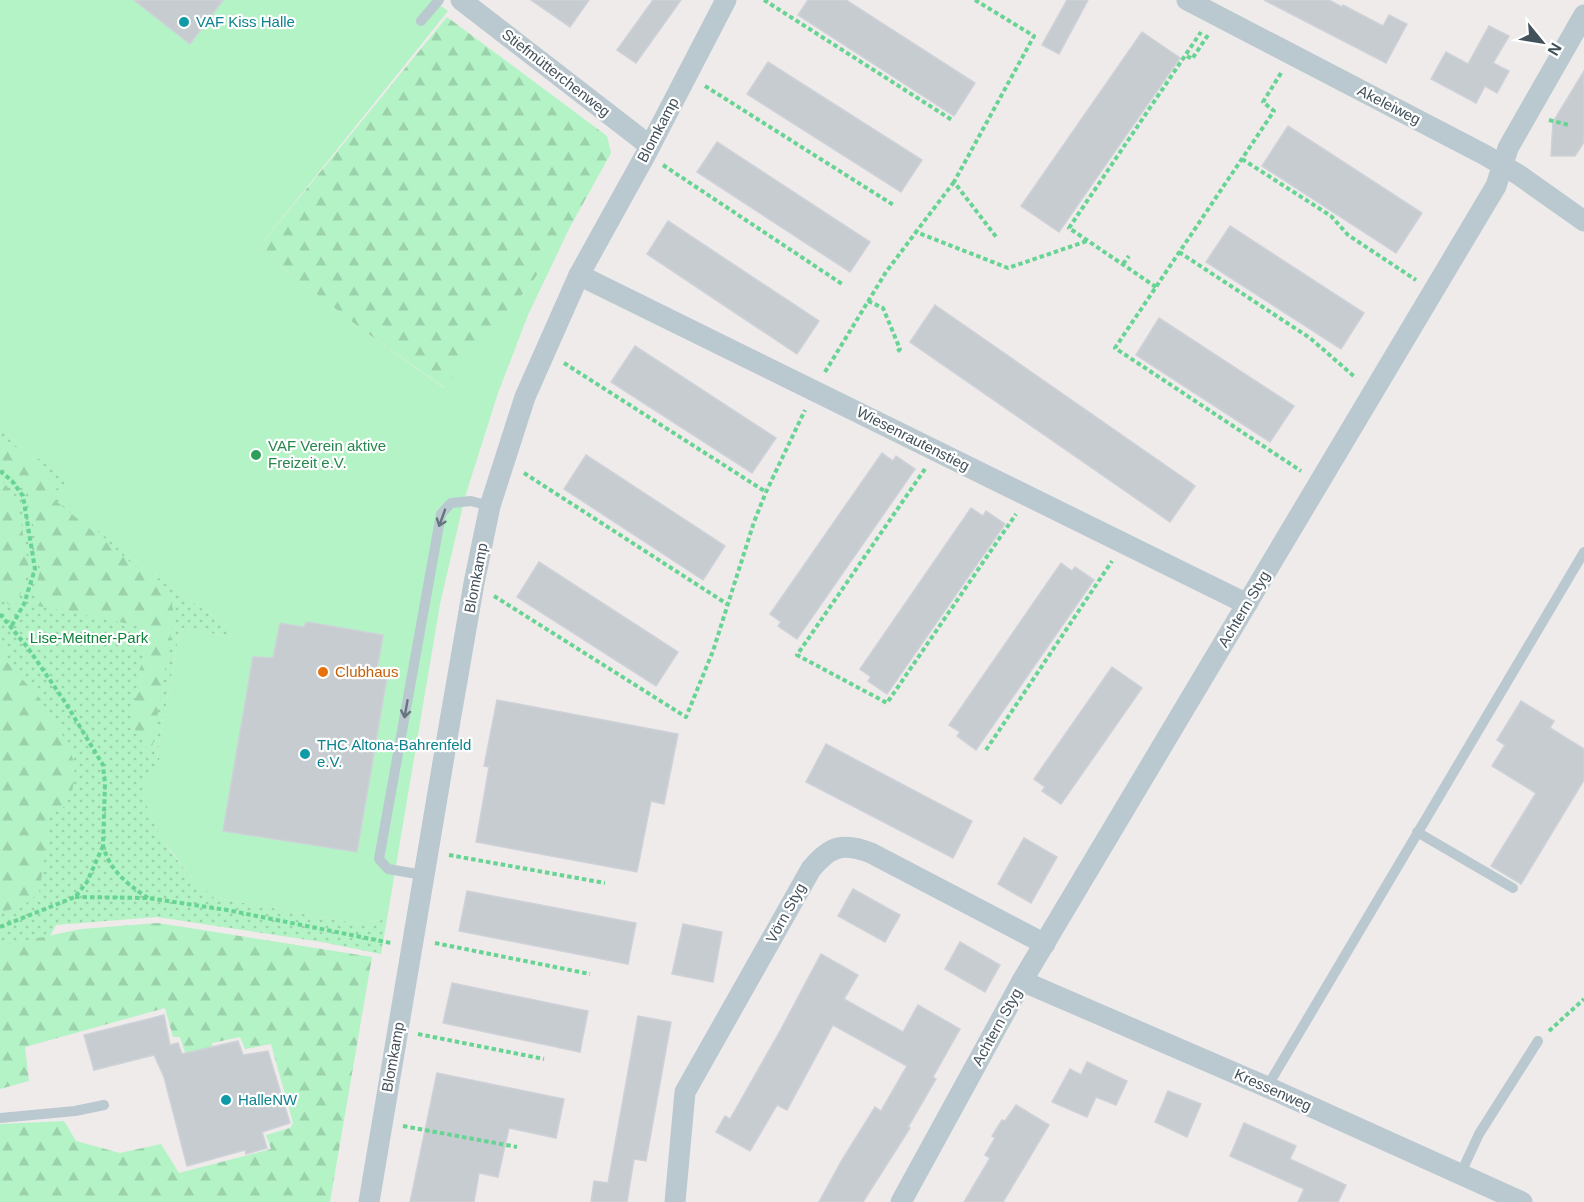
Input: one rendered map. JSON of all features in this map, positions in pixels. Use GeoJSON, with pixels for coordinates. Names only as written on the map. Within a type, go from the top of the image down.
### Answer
{"type":"FeatureCollection","features":[{"type":"Feature","properties":{"kind":"street","name":"Stiefmütterchenweg"},"geometry":{"type":"LineString","coordinates":[[461,0],[648,150]]}},
{"type":"Feature","properties":{"kind":"street","name":"Blomkamp"},"geometry":{"type":"LineString","coordinates":[[369,1202],[423,875],[474,583],[490,506],[525,397],[579,275],[648,150],[726,0]]}},
{"type":"Feature","properties":{"kind":"street","name":"Akeleiweg"},"geometry":{"type":"LineString","coordinates":[[1187,0],[1503,165],[1584,221]]}},
{"type":"Feature","properties":{"kind":"street","name":"Achtern Styg"},"geometry":{"type":"LineString","coordinates":[[901,1202],[1022,981],[1496,186],[1508,148],[1584,15]]}},
{"type":"Feature","properties":{"kind":"street","name":"Wiesenrautenstieg"},"geometry":{"type":"LineString","coordinates":[[579,275],[1247,604]]}},
{"type":"Feature","properties":{"kind":"street","name":"Vörn Styg"},"geometry":{"type":"LineString","coordinates":[[675,1202],[685,1092],[811,869],[822,855],[835,848],[853,846],[871,853],[1045,944]]}},
{"type":"Feature","properties":{"kind":"street","name":"Kressenweg"},"geometry":{"type":"LineString","coordinates":[[1022,981],[1267,1087],[1522,1202]]}},
{"type":"Feature","properties":{"kind":"lane"},"geometry":{"type":"LineString","coordinates":[[421,21],[439,0]]}},
{"type":"Feature","properties":{"kind":"lane"},"geometry":{"type":"LineString","coordinates":[[423,875],[388,869],[379,859],[441,514],[451,503],[471,501],[490,506]]}},
{"type":"Feature","properties":{"kind":"lane"},"geometry":{"type":"LineString","coordinates":[[1267,1087],[1584,552]]}},
{"type":"Feature","properties":{"kind":"lane"},"geometry":{"type":"LineString","coordinates":[[1417,831],[1514,888]]}},
{"type":"Feature","properties":{"kind":"lane"},"geometry":{"type":"LineString","coordinates":[[1460,1175],[1479,1134],[1538,1041]]}},
{"type":"Feature","properties":{"kind":"lane"},"geometry":{"type":"LineString","coordinates":[[0,1118],[104,1106]]}},
{"type":"Feature","properties":{"kind":"path"},"geometry":{"type":"LineString","coordinates":[[764,0],[952,120]]}},
{"type":"Feature","properties":{"kind":"path"},"geometry":{"type":"LineString","coordinates":[[822,378],[886,272],[954,182],[1034,36],[975,0]]}},
{"type":"Feature","properties":{"kind":"path"},"geometry":{"type":"LineString","coordinates":[[1187,56],[1192,59],[1212,28]]}},
{"type":"Feature","properties":{"kind":"path"},"geometry":{"type":"LineString","coordinates":[[1156,287],[1069,228],[1199,35]]}},
{"type":"Feature","properties":{"kind":"path"},"geometry":{"type":"LineString","coordinates":[[1285,67],[1263,102],[1274,111],[1115,348],[1309,477]]}},
{"type":"Feature","properties":{"kind":"path"},"geometry":{"type":"LineString","coordinates":[[687,74],[895,206]]}},
{"type":"Feature","properties":{"kind":"path"},"geometry":{"type":"LineString","coordinates":[[1547,119],[1569,125]]}},
{"type":"Feature","properties":{"kind":"path"},"geometry":{"type":"LineString","coordinates":[[648,150],[842,284]]}},
{"type":"Feature","properties":{"kind":"path"},"geometry":{"type":"LineString","coordinates":[[1242,159],[1331,216],[1348,235],[1423,285]]}},
{"type":"Feature","properties":{"kind":"path"},"geometry":{"type":"LineString","coordinates":[[954,182],[997,238]]}},
{"type":"Feature","properties":{"kind":"path"},"geometry":{"type":"LineString","coordinates":[[916,232],[1008,268],[1088,241]]}},
{"type":"Feature","properties":{"kind":"path"},"geometry":{"type":"LineString","coordinates":[[1179,252],[1310,338],[1364,385]]}},
{"type":"Feature","properties":{"kind":"path"},"geometry":{"type":"LineString","coordinates":[[1123,264],[1129,256]]}},
{"type":"Feature","properties":{"kind":"path"},"geometry":{"type":"LineString","coordinates":[[868,301],[883,308],[900,349],[897,352]]}},
{"type":"Feature","properties":{"kind":"path"},"geometry":{"type":"LineString","coordinates":[[545,351],[766,492]]}},
{"type":"Feature","properties":{"kind":"path"},"geometry":{"type":"LineString","coordinates":[[474,583],[686,717],[712,651],[753,522],[810,401]]}},
{"type":"Feature","properties":{"kind":"path"},"geometry":{"type":"LineString","coordinates":[[504,460],[728,604]]}},
{"type":"Feature","properties":{"kind":"path"},"geometry":{"type":"LineString","coordinates":[[931,461],[797,654],[887,703],[1022,507]]}},
{"type":"Feature","properties":{"kind":"path"},"geometry":{"type":"LineString","coordinates":[[0,471],[12,481],[23,496],[35,569],[24,604],[10,627]]}},
{"type":"Feature","properties":{"kind":"path"},"geometry":{"type":"LineString","coordinates":[[986,750],[1117,554]]}},
{"type":"Feature","properties":{"kind":"path"},"geometry":{"type":"LineString","coordinates":[[0,614],[28,648],[104,765],[103,845],[87,882],[75,897]]}},
{"type":"Feature","properties":{"kind":"path"},"geometry":{"type":"LineString","coordinates":[[103,845],[110,864],[120,878],[148,898]]}},
{"type":"Feature","properties":{"kind":"path"},"geometry":{"type":"LineString","coordinates":[[428,852],[605,883]]}},
{"type":"Feature","properties":{"kind":"path"},"geometry":{"type":"LineString","coordinates":[[0,927],[75,897],[148,898],[590,974]]}},
{"type":"Feature","properties":{"kind":"path"},"geometry":{"type":"LineString","coordinates":[[1538,1041],[1584,999]]}},
{"type":"Feature","properties":{"kind":"path"},"geometry":{"type":"LineString","coordinates":[[397,1030],[544,1059]]}},
{"type":"Feature","properties":{"kind":"path"},"geometry":{"type":"LineString","coordinates":[[382,1122],[517,1147]]}},
{"type":"Feature","properties":{"kind":"green space","name":"VAF Verein aktive Freizeit e.V."},"geometry":{"type":"Polygon","coordinates":[[[0,0],[433,0],[448,11],[258,248],[361,329],[444,388],[531,284],[570,227],[528,315],[498,393],[465,497],[440,604],[387,919],[360,924],[213,897],[190,876],[162,839],[147,806],[143,787],[160,758],[157,757],[180,628],[232,637],[235,632],[135,561],[56,496],[67,480],[0,429],[0,0]]]}},
{"type":"Feature","properties":{"kind":"green space"},"geometry":{"type":"Polygon","coordinates":[[[447,17],[607,136],[611,153],[570,227],[531,284],[445,388],[361,329],[258,248],[447,17]]]}},
{"type":"Feature","properties":{"kind":"green space","name":"Lise-Meitner-Park"},"geometry":{"type":"Polygon","coordinates":[[[0,429],[67,480],[57,496],[135,561],[235,632],[232,637],[180,628],[157,757],[160,758],[147,806],[162,839],[171,852],[190,876],[213,897],[360,924],[387,919],[381,954],[322,942],[157,917],[56,925],[10,1011],[0,1019],[0,429]]]}},
{"type":"Feature","properties":{"kind":"green space"},"geometry":{"type":"Polygon","coordinates":[[[0,435],[61,482],[51,497],[134,565],[169,590],[174,615],[151,755],[131,723],[147,632],[135,625],[33,605],[40,569],[28,493],[0,466],[0,435]]]}},
{"type":"Feature","properties":{"kind":"green space"},"geometry":{"type":"Polygon","coordinates":[[[0,478],[17,499],[29,569],[18,601],[12,608],[0,595],[0,478]]]}},
{"type":"Feature","properties":{"kind":"green space"},"geometry":{"type":"Polygon","coordinates":[[[0,635],[5,645],[7,662],[40,699],[68,744],[75,766],[72,794],[62,809],[49,812],[49,831],[39,893],[24,905],[0,913],[0,635]]]}},
{"type":"Feature","properties":{"kind":"green space"},"geometry":{"type":"Polygon","coordinates":[[[158,923],[372,957],[330,1202],[0,1202],[0,1124],[64,1121],[76,1141],[120,1153],[161,1144],[179,1173],[271,1149],[266,1135],[290,1128],[293,1123],[271,1044],[245,1049],[240,1037],[212,1043],[214,1056],[188,1062],[180,1037],[173,1037],[165,1008],[25,1047],[29,1081],[0,1089],[0,946],[81,929],[158,923]]]}},
{"type":"Feature","properties":{"kind":"building","name":"VAF Kiss Halle"},"geometry":{"type":"Polygon","coordinates":[[[134,0],[223,0],[190,44],[134,0]]]}},
{"type":"Feature","properties":{"kind":"building"},"geometry":{"type":"Polygon","coordinates":[[[531,0],[589,0],[570,27],[531,0]]]}},
{"type":"Feature","properties":{"kind":"building"},"geometry":{"type":"Polygon","coordinates":[[[653,0],[681,0],[636,63],[617,50],[653,0]]]}},
{"type":"Feature","properties":{"kind":"building"},"geometry":{"type":"Polygon","coordinates":[[[808,0],[846,0],[975,83],[954,116],[798,15],[808,0]]]}},
{"type":"Feature","properties":{"kind":"building"},"geometry":{"type":"Polygon","coordinates":[[[1067,0],[1088,0],[1059,54],[1042,45],[1067,0]]]}},
{"type":"Feature","properties":{"kind":"building"},"geometry":{"type":"Polygon","coordinates":[[[1264,0],[1329,0],[1383,26],[1389,15],[1407,24],[1386,63],[1264,0]]]}},
{"type":"Feature","properties":{"kind":"building"},"geometry":{"type":"Polygon","coordinates":[[[1489,26],[1509,36],[1493,63],[1509,71],[1497,93],[1485,86],[1476,103],[1431,79],[1446,52],[1468,64],[1489,26]]]}},
{"type":"Feature","properties":{"kind":"building"},"geometry":{"type":"Polygon","coordinates":[[[1142,32],[1180,58],[1059,232],[1021,206],[1142,32]]]}},
{"type":"Feature","properties":{"kind":"building"},"geometry":{"type":"Polygon","coordinates":[[[768,62],[922,160],[901,192],[747,94],[768,62]]]}},
{"type":"Feature","properties":{"kind":"building"},"geometry":{"type":"Polygon","coordinates":[[[1584,71],[1584,142],[1575,156],[1551,156],[1553,122],[1584,71]]]}},
{"type":"Feature","properties":{"kind":"building"},"geometry":{"type":"Polygon","coordinates":[[[1288,126],[1422,213],[1396,253],[1262,166],[1288,126]]]}},
{"type":"Feature","properties":{"kind":"building"},"geometry":{"type":"Polygon","coordinates":[[[717,142],[870,242],[850,272],[697,172],[717,142]]]}},
{"type":"Feature","properties":{"kind":"building"},"geometry":{"type":"Polygon","coordinates":[[[668,221],[819,321],[797,354],[647,254],[668,221]]]}},
{"type":"Feature","properties":{"kind":"building"},"geometry":{"type":"Polygon","coordinates":[[[1230,226],[1364,313],[1341,349],[1206,262],[1230,226]]]}},
{"type":"Feature","properties":{"kind":"building"},"geometry":{"type":"Polygon","coordinates":[[[935,305],[1195,486],[1170,522],[910,342],[935,305]]]}},
{"type":"Feature","properties":{"kind":"building"},"geometry":{"type":"Polygon","coordinates":[[[1159,318],[1294,406],[1270,442],[1136,355],[1159,318]]]}},
{"type":"Feature","properties":{"kind":"building"},"geometry":{"type":"Polygon","coordinates":[[[635,346],[776,438],[752,473],[611,382],[635,346]]]}},
{"type":"Feature","properties":{"kind":"building"},"geometry":{"type":"Polygon","coordinates":[[[882,453],[893,461],[896,456],[915,469],[797,639],[778,626],[781,622],[770,614],[882,453]]]}},
{"type":"Feature","properties":{"kind":"building"},"geometry":{"type":"Polygon","coordinates":[[[586,455],[725,546],[703,580],[564,489],[586,455]]]}},
{"type":"Feature","properties":{"kind":"building"},"geometry":{"type":"Polygon","coordinates":[[[971,508],[983,516],[986,511],[1005,524],[887,694],[868,681],[871,677],[860,669],[971,508]]]}},
{"type":"Feature","properties":{"kind":"building"},"geometry":{"type":"Polygon","coordinates":[[[539,562],[678,652],[656,686],[517,597],[539,562]]]}},
{"type":"Feature","properties":{"kind":"building"},"geometry":{"type":"Polygon","coordinates":[[[1061,563],[1072,571],[1075,567],[1094,580],[976,750],[957,736],[960,732],[949,725],[1061,563]]]}},
{"type":"Feature","properties":{"kind":"building","name":"THC Altona-Bahrenfeld e.V."},"geometry":{"type":"Polygon","coordinates":[[[307,622],[383,635],[376,675],[387,677],[357,852],[223,831],[253,657],[273,658],[280,623],[303,627],[307,622]]]}},
{"type":"Feature","properties":{"kind":"building"},"geometry":{"type":"Polygon","coordinates":[[[1112,667],[1142,688],[1061,804],[1042,791],[1045,787],[1034,779],[1112,667]]]}},
{"type":"Feature","properties":{"kind":"building"},"geometry":{"type":"Polygon","coordinates":[[[497,700],[678,734],[664,804],[651,801],[637,872],[476,842],[489,767],[484,766],[497,700]]]}},
{"type":"Feature","properties":{"kind":"building"},"geometry":{"type":"Polygon","coordinates":[[[1521,701],[1554,721],[1550,728],[1584,749],[1584,780],[1521,884],[1491,866],[1536,793],[1492,766],[1505,745],[1497,740],[1521,701]]]}},
{"type":"Feature","properties":{"kind":"building"},"geometry":{"type":"Polygon","coordinates":[[[826,744],[972,821],[953,858],[806,782],[826,744]]]}},
{"type":"Feature","properties":{"kind":"building"},"geometry":{"type":"Polygon","coordinates":[[[1024,838],[1057,857],[1031,903],[998,884],[1024,838]]]}},
{"type":"Feature","properties":{"kind":"building"},"geometry":{"type":"Polygon","coordinates":[[[853,889],[900,915],[885,942],[838,916],[853,889]]]}},
{"type":"Feature","properties":{"kind":"building"},"geometry":{"type":"Polygon","coordinates":[[[467,891],[636,923],[628,964],[459,931],[467,891]]]}},
{"type":"Feature","properties":{"kind":"building"},"geometry":{"type":"Polygon","coordinates":[[[683,924],[722,932],[713,982],[672,974],[683,924]]]}},
{"type":"Feature","properties":{"kind":"building"},"geometry":{"type":"Polygon","coordinates":[[[960,942],[1000,965],[985,992],[945,969],[960,942]]]}},
{"type":"Feature","properties":{"kind":"building"},"geometry":{"type":"Polygon","coordinates":[[[821,954],[858,975],[844,999],[903,1032],[918,1005],[960,1029],[933,1077],[936,1079],[908,1127],[910,1128],[863,1202],[819,1202],[875,1107],[881,1111],[907,1066],[833,1025],[787,1110],[777,1105],[750,1151],[716,1132],[725,1116],[730,1119],[821,954]]]}},
{"type":"Feature","properties":{"kind":"building"},"geometry":{"type":"Polygon","coordinates":[[[452,983],[588,1011],[580,1052],[443,1023],[452,983]]]}},
{"type":"Feature","properties":{"kind":"building","name":"HalleNW"},"geometry":{"type":"Polygon","coordinates":[[[164,1015],[170,1045],[178,1043],[182,1054],[238,1041],[243,1055],[268,1051],[290,1123],[262,1132],[267,1148],[246,1154],[245,1150],[187,1166],[164,1077],[154,1055],[94,1070],[84,1035],[164,1015]]]}},
{"type":"Feature","properties":{"kind":"building"},"geometry":{"type":"Polygon","coordinates":[[[638,1016],[671,1022],[646,1161],[634,1159],[627,1202],[591,1202],[594,1181],[608,1183],[638,1016]]]}},
{"type":"Feature","properties":{"kind":"building"},"geometry":{"type":"Polygon","coordinates":[[[1087,1062],[1127,1081],[1116,1105],[1096,1097],[1087,1117],[1052,1102],[1070,1069],[1081,1075],[1087,1062]]]}},
{"type":"Feature","properties":{"kind":"building"},"geometry":{"type":"Polygon","coordinates":[[[437,1073],[564,1099],[556,1138],[509,1128],[498,1177],[479,1173],[474,1202],[410,1202],[437,1073]]]}},
{"type":"Feature","properties":{"kind":"building"},"geometry":{"type":"Polygon","coordinates":[[[1168,1091],[1201,1104],[1187,1137],[1155,1122],[1168,1091]]]}},
{"type":"Feature","properties":{"kind":"building"},"geometry":{"type":"Polygon","coordinates":[[[1016,1105],[1049,1125],[1003,1202],[964,1202],[990,1158],[985,1155],[995,1138],[992,1136],[1002,1120],[1005,1121],[1016,1105]]]}},
{"type":"Feature","properties":{"kind":"building"},"geometry":{"type":"Polygon","coordinates":[[[1244,1123],[1296,1146],[1290,1159],[1346,1185],[1338,1202],[1298,1202],[1304,1189],[1230,1156],[1244,1123]]]}},
{"type":"Feature","properties":{"kind":"place","name":"VAF Kiss Halle"},"geometry":{"type":"Point","coordinates":[184,22]}},
{"type":"Feature","properties":{"kind":"place","name":"VAF Verein aktive Freizeit e.V."},"geometry":{"type":"Point","coordinates":[256,455]}},
{"type":"Feature","properties":{"kind":"place","name":"Clubhaus"},"geometry":{"type":"Point","coordinates":[323,672]}},
{"type":"Feature","properties":{"kind":"place","name":"THC Altona-Bahrenfeld e.V."},"geometry":{"type":"Point","coordinates":[305,754]}},
{"type":"Feature","properties":{"kind":"place","name":"HalleNW"},"geometry":{"type":"Point","coordinates":[226,1100]}}]}
